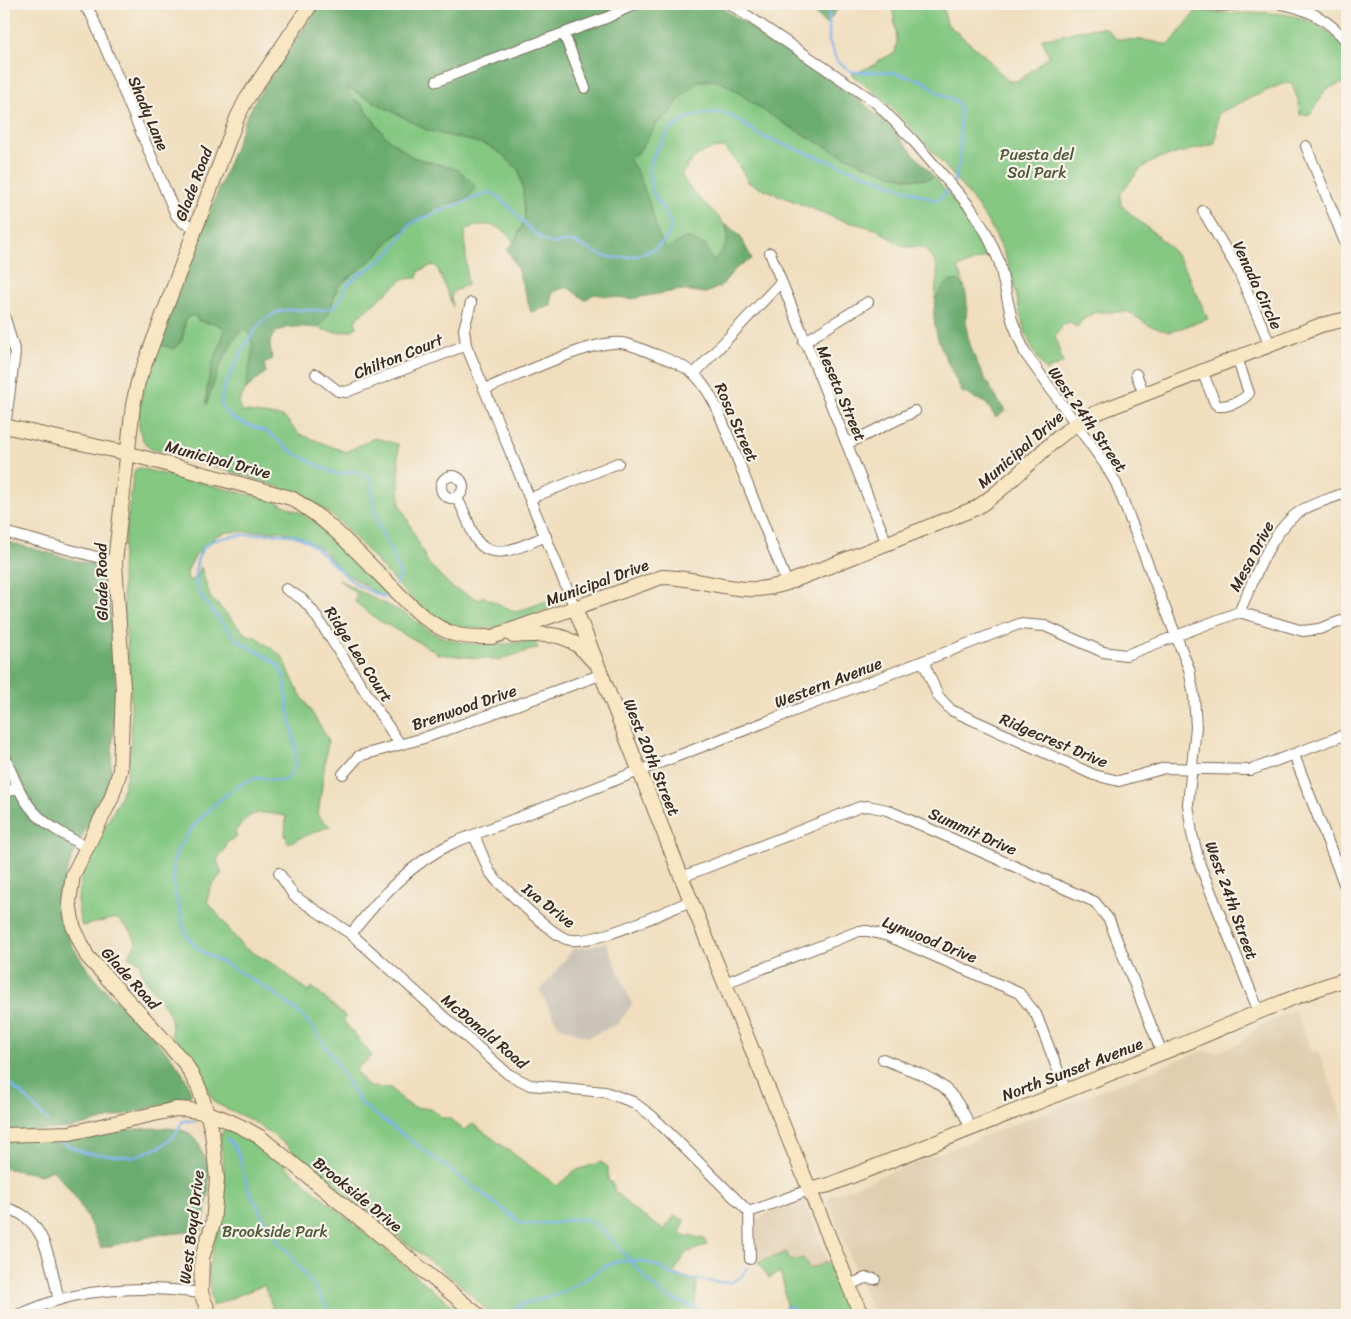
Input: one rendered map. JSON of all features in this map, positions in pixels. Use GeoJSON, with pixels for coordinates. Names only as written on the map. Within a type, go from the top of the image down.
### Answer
{"type":"FeatureCollection","features":[{"type":"Feature","properties":{"kind":"street","name":"Shady Lane"},"geometry":{"type":"LineString","coordinates":[[82,4],[91,14],[176,215],[184,223],[195,227]]}},
{"type":"Feature","properties":{"kind":"street","name":"Glade Road"},"geometry":{"type":"LineString","coordinates":[[207,1113],[198,1088],[184,1063],[96,966],[78,938],[71,914],[71,888],[73,875],[111,799],[120,770],[123,688],[115,562],[126,454],[138,382],[195,227],[246,100],[311,4]]}},
{"type":"Feature","properties":{"kind":"street"},"geometry":{"type":"LineString","coordinates":[[437,82],[487,61],[620,12],[635,4]]}},
{"type":"Feature","properties":{"kind":"street","name":"West 24th Street"},"geometry":{"type":"LineString","coordinates":[[730,4],[874,102],[911,138],[958,192],[978,219],[994,249],[1003,273],[1012,320],[1025,353],[1104,463],[1116,483],[1189,669],[1194,696],[1196,727],[1188,804],[1200,865],[1259,1012]]}},
{"type":"Feature","properties":{"kind":"street"},"geometry":{"type":"LineString","coordinates":[[1200,4],[1220,6],[1242,4]]}},
{"type":"Feature","properties":{"kind":"street"},"geometry":{"type":"LineString","coordinates":[[1281,4],[1316,15],[1332,26],[1347,42]]}},
{"type":"Feature","properties":{"kind":"street"},"geometry":{"type":"LineString","coordinates":[[564,34],[585,88]]}},
{"type":"Feature","properties":{"kind":"street"},"geometry":{"type":"LineString","coordinates":[[1306,146],[1347,247]]}},
{"type":"Feature","properties":{"kind":"street","name":"Venada Circle"},"geometry":{"type":"LineString","coordinates":[[1203,211],[1238,270],[1270,346]]}},
{"type":"Feature","properties":{"kind":"street","name":"Meseta Street"},"geometry":{"type":"LineString","coordinates":[[770,253],[804,342],[887,544]]}},
{"type":"Feature","properties":{"kind":"street"},"geometry":{"type":"LineString","coordinates":[[695,373],[781,282]]}},
{"type":"Feature","properties":{"kind":"street"},"geometry":{"type":"LineString","coordinates":[[465,340],[466,319],[472,302]]}},
{"type":"Feature","properties":{"kind":"street"},"geometry":{"type":"LineString","coordinates":[[804,342],[868,302]]}},
{"type":"Feature","properties":{"kind":"street"},"geometry":{"type":"LineString","coordinates":[[4,315],[15,353],[4,426]]}},
{"type":"Feature","properties":{"kind":"street","name":"Municipal Drive"},"geometry":{"type":"LineString","coordinates":[[4,426],[126,454],[291,498],[313,511],[333,527],[428,621],[453,634],[472,637],[492,637],[662,577],[682,577],[748,589],[767,588],[788,583],[960,515],[992,498],[1075,424],[1144,394],[1321,325],[1347,319]]}},
{"type":"Feature","properties":{"kind":"street","name":"Chilton Court"},"geometry":{"type":"LineString","coordinates":[[316,374],[338,391],[346,392],[465,340]]}},
{"type":"Feature","properties":{"kind":"street","name":"West 20th Street"},"geometry":{"type":"LineString","coordinates":[[465,340],[531,498],[691,901],[861,1315]]}},
{"type":"Feature","properties":{"kind":"street","name":"Rosa Street"},"geometry":{"type":"LineString","coordinates":[[485,389],[584,349],[609,343],[622,343],[632,346],[671,360],[695,373],[706,387],[716,408],[788,583]]}},
{"type":"Feature","properties":{"kind":"street"},"geometry":{"type":"LineString","coordinates":[[1202,372],[1215,403],[1218,406],[1226,406],[1243,399],[1249,393],[1237,358]]}},
{"type":"Feature","properties":{"kind":"street"},"geometry":{"type":"LineString","coordinates":[[1136,374],[1144,394]]}},
{"type":"Feature","properties":{"kind":"street"},"geometry":{"type":"LineString","coordinates":[[846,444],[915,411]]}},
{"type":"Feature","properties":{"kind":"street"},"geometry":{"type":"LineString","coordinates":[[531,498],[618,463]]}},
{"type":"Feature","properties":{"kind":"street","name":"Mesa Drive"},"geometry":{"type":"LineString","coordinates":[[1239,612],[1277,533],[1290,519],[1304,509],[1347,492]]}},
{"type":"Feature","properties":{"kind":"street"},"geometry":{"type":"LineString","coordinates":[[456,497],[474,536],[480,544],[490,551],[509,551],[546,536]]}},
{"type":"Feature","properties":{"kind":"street"},"geometry":{"type":"LineString","coordinates":[[4,532],[115,562]]}},
{"type":"Feature","properties":{"kind":"street","name":"Ridge Lea Court"},"geometry":{"type":"LineString","coordinates":[[286,589],[302,599],[312,610],[399,743]]}},
{"type":"Feature","properties":{"kind":"street"},"geometry":{"type":"LineString","coordinates":[[1239,612],[1302,631],[1319,629],[1347,619]]}},
{"type":"Feature","properties":{"kind":"street","name":"Western Avenue"},"geometry":{"type":"LineString","coordinates":[[351,934],[379,898],[400,877],[433,853],[474,835],[1019,624],[1045,626],[1104,652],[1126,655],[1239,612]]}},
{"type":"Feature","properties":{"kind":"street"},"geometry":{"type":"LineString","coordinates":[[492,637],[560,634],[574,642],[599,671]]}},
{"type":"Feature","properties":{"kind":"street","name":"Ridgecrest Drive"},"geometry":{"type":"LineString","coordinates":[[923,661],[938,696],[951,710],[1094,775],[1119,782],[1165,768],[1251,770],[1347,734]]}},
{"type":"Feature","properties":{"kind":"street","name":"Brenwood Drive"},"geometry":{"type":"LineString","coordinates":[[343,774],[359,756],[399,743],[424,738],[599,671]]}},
{"type":"Feature","properties":{"kind":"street"},"geometry":{"type":"LineString","coordinates":[[4,754],[17,788],[31,810],[44,822],[86,847]]}},
{"type":"Feature","properties":{"kind":"street"},"geometry":{"type":"LineString","coordinates":[[1294,755],[1347,891]]}},
{"type":"Feature","properties":{"kind":"street"},"geometry":{"type":"LineString","coordinates":[[4,793],[17,788]]}},
{"type":"Feature","properties":{"kind":"street","name":"Summit Drive"},"geometry":{"type":"LineString","coordinates":[[682,877],[860,807],[887,810],[1095,902],[1109,920],[1162,1053]]}},
{"type":"Feature","properties":{"kind":"street","name":"Iva Drive"},"geometry":{"type":"LineString","coordinates":[[474,835],[492,876],[557,934],[570,940],[592,940],[691,901]]}},
{"type":"Feature","properties":{"kind":"street","name":"McDonald Road"},"geometry":{"type":"LineString","coordinates":[[279,873],[294,896],[351,934],[516,1079],[544,1088],[605,1092],[624,1097],[641,1107],[748,1212]]}},
{"type":"Feature","properties":{"kind":"street","name":"Lynwood Drive"},"geometry":{"type":"LineString","coordinates":[[725,983],[859,931],[868,931],[888,936],[1019,993],[1036,1014],[1066,1091]]}},
{"type":"Feature","properties":{"kind":"street","name":"North Sunset Avenue"},"geometry":{"type":"LineString","coordinates":[[809,1190],[829,1185],[970,1127],[1162,1053],[1259,1012],[1347,979]]}},
{"type":"Feature","properties":{"kind":"street"},"geometry":{"type":"LineString","coordinates":[[883,1059],[945,1088],[957,1099],[970,1127]]}},
{"type":"Feature","properties":{"kind":"street","name":"Brookside Drive"},"geometry":{"type":"LineString","coordinates":[[4,1135],[70,1133],[176,1109],[207,1113],[260,1137],[478,1315]]}},
{"type":"Feature","properties":{"kind":"street","name":"West Boyd Drive"},"geometry":{"type":"LineString","coordinates":[[207,1113],[217,1179],[213,1223],[202,1258],[200,1293],[210,1315]]}},
{"type":"Feature","properties":{"kind":"street"},"geometry":{"type":"LineString","coordinates":[[750,1259],[748,1212],[809,1190]]}},
{"type":"Feature","properties":{"kind":"street"},"geometry":{"type":"LineString","coordinates":[[4,1208],[15,1210],[33,1222],[44,1238],[59,1300]]}},
{"type":"Feature","properties":{"kind":"street"},"geometry":{"type":"LineString","coordinates":[[848,1285],[865,1278],[875,1279]]}},
{"type":"Feature","properties":{"kind":"street"},"geometry":{"type":"LineString","coordinates":[[18,1315],[59,1300],[116,1290],[167,1288],[200,1293]]}},
{"type":"Feature","properties":{"kind":"shaded area"},"geometry":{"type":"Polygon","coordinates":[[[606,942],[632,1004],[618,1024],[588,1037],[559,1026],[540,991],[574,948],[585,948],[606,942]]]}},
{"type":"Feature","properties":{"kind":"shaded area"},"geometry":{"type":"Polygon","coordinates":[[[1295,1010],[1312,1053],[1318,1051],[1347,1126],[1347,1315],[874,1315],[828,1202],[830,1196],[1202,1051],[1217,1052],[1238,1044],[1261,1025],[1295,1010]]]}},
{"type":"Feature","properties":{"kind":"shaded area"},"geometry":{"type":"Polygon","coordinates":[[[799,1199],[805,1203],[827,1262],[809,1269],[778,1254],[758,1263],[755,1222],[769,1212],[799,1199]]]}},
{"type":"Feature","properties":{"kind":"green space"},"geometry":{"type":"Polygon","coordinates":[[[320,4],[716,4],[860,100],[891,128],[934,177],[918,179],[897,176],[849,158],[800,133],[723,83],[718,81],[698,81],[680,98],[669,114],[658,122],[637,154],[629,159],[643,185],[661,241],[667,249],[686,237],[706,246],[712,261],[721,253],[726,245],[726,224],[740,236],[752,259],[735,269],[721,286],[706,293],[681,290],[630,299],[594,294],[585,300],[567,287],[552,292],[551,306],[531,312],[517,267],[507,249],[514,243],[525,220],[523,189],[519,170],[502,154],[487,145],[429,131],[347,87],[350,96],[361,104],[386,137],[412,157],[459,170],[476,187],[468,198],[435,208],[391,239],[374,258],[338,286],[328,315],[318,328],[289,327],[276,332],[270,344],[272,360],[264,364],[266,372],[246,389],[252,357],[252,342],[245,328],[225,354],[207,405],[210,373],[224,328],[214,323],[198,321],[197,317],[192,315],[186,319],[180,343],[177,346],[173,349],[159,344],[247,116],[256,99],[320,4]]]}},
{"type":"Feature","properties":{"kind":"green space"},"geometry":{"type":"Polygon","coordinates":[[[805,4],[841,4],[826,25],[805,4]]]}},
{"type":"Feature","properties":{"kind":"green space","name":"Puesta del Sol Park"},"geometry":{"type":"Polygon","coordinates":[[[892,4],[942,4],[947,24],[985,56],[1008,81],[1018,81],[1049,56],[1042,38],[1106,28],[1116,39],[1144,40],[1169,45],[1197,10],[1214,13],[1282,14],[1298,17],[1313,23],[1329,33],[1346,50],[1349,63],[1347,95],[1342,83],[1326,89],[1311,114],[1300,115],[1299,102],[1291,82],[1286,83],[1218,114],[1215,144],[1159,158],[1140,169],[1120,194],[1121,205],[1161,239],[1175,254],[1188,275],[1208,319],[1169,332],[1148,325],[1129,312],[1096,312],[1081,321],[1077,328],[1070,322],[1064,324],[1055,336],[1063,363],[1046,371],[1037,357],[1025,330],[1007,261],[993,231],[975,203],[933,152],[904,121],[874,92],[851,75],[895,53],[897,40],[892,4]]]}},
{"type":"Feature","properties":{"kind":"green space"},"geometry":{"type":"Polygon","coordinates":[[[698,81],[718,81],[723,83],[800,133],[849,158],[897,176],[918,179],[934,177],[964,213],[988,256],[958,268],[965,288],[958,281],[948,282],[935,300],[936,266],[923,247],[904,247],[876,229],[840,220],[749,183],[734,158],[724,148],[711,149],[699,155],[689,163],[682,175],[698,197],[725,227],[728,237],[724,249],[712,261],[667,249],[659,240],[651,208],[628,159],[637,154],[658,122],[669,114],[680,98],[698,81]]]}},
{"type":"Feature","properties":{"kind":"green space"},"geometry":{"type":"Polygon","coordinates":[[[346,87],[429,131],[468,139],[487,145],[502,154],[519,170],[523,189],[525,220],[514,243],[504,231],[492,226],[479,225],[465,230],[467,285],[453,292],[451,298],[453,307],[437,267],[433,265],[419,271],[417,278],[403,279],[358,317],[355,321],[357,327],[353,330],[338,332],[318,328],[328,315],[338,286],[374,258],[391,239],[435,208],[468,198],[459,170],[412,157],[386,137],[361,104],[350,96],[346,87]]]}},
{"type":"Feature","properties":{"kind":"green space"},"geometry":{"type":"Polygon","coordinates":[[[958,280],[965,290],[967,306],[966,323],[975,358],[1005,411],[996,418],[986,403],[962,392],[937,336],[934,307],[939,294],[948,282],[958,280]]]}},
{"type":"Feature","properties":{"kind":"green space"},"geometry":{"type":"Polygon","coordinates":[[[192,315],[206,323],[214,323],[225,328],[221,347],[208,383],[206,403],[217,371],[236,337],[245,328],[252,337],[253,348],[246,389],[239,401],[241,411],[284,417],[299,434],[346,452],[374,438],[398,444],[400,504],[428,563],[453,588],[480,600],[482,596],[516,612],[560,596],[558,604],[519,620],[485,628],[455,625],[430,613],[407,595],[343,525],[310,501],[285,489],[249,477],[151,449],[143,440],[139,428],[141,399],[145,383],[159,344],[173,349],[182,341],[186,319],[192,315]]]}},
{"type":"Feature","properties":{"kind":"green space"},"geometry":{"type":"Polygon","coordinates":[[[139,468],[271,500],[302,513],[330,535],[392,600],[340,570],[323,550],[310,542],[282,531],[228,532],[218,535],[196,554],[187,571],[188,581],[196,578],[201,567],[210,597],[246,634],[256,637],[282,656],[296,687],[328,739],[318,816],[330,826],[288,843],[285,834],[286,816],[269,813],[251,815],[235,832],[237,836],[225,844],[226,848],[217,860],[222,873],[210,888],[207,901],[243,947],[277,966],[309,992],[312,987],[346,1017],[343,1020],[372,1056],[355,1070],[369,1087],[391,1088],[402,1100],[413,1107],[431,1109],[443,1118],[449,1118],[464,1130],[473,1124],[557,1186],[574,1171],[601,1162],[608,1167],[608,1180],[613,1184],[615,1193],[620,1195],[631,1208],[664,1230],[675,1215],[685,1221],[680,1232],[688,1238],[690,1236],[704,1239],[707,1245],[686,1253],[673,1274],[697,1280],[694,1315],[492,1315],[455,1280],[322,1179],[284,1143],[251,1120],[215,1103],[190,1057],[171,1035],[172,1024],[169,1014],[146,981],[140,962],[128,956],[136,943],[132,932],[116,918],[82,926],[78,905],[80,885],[85,866],[113,812],[127,773],[130,748],[131,699],[122,563],[133,477],[135,470],[139,468]]]}},
{"type":"Feature","properties":{"kind":"green space"},"geometry":{"type":"Polygon","coordinates":[[[4,541],[101,567],[107,574],[116,688],[111,770],[109,782],[68,869],[61,905],[65,927],[73,947],[86,966],[117,1002],[162,1046],[180,1069],[189,1086],[191,1095],[186,1099],[72,1128],[4,1132],[4,541]]]}},
{"type":"Feature","properties":{"kind":"green space"},"geometry":{"type":"Polygon","coordinates":[[[338,579],[409,616],[427,630],[444,637],[456,641],[482,644],[535,641],[538,648],[498,660],[437,654],[378,620],[355,602],[357,594],[338,579]]]}},
{"type":"Feature","properties":{"kind":"green space"},"geometry":{"type":"Polygon","coordinates":[[[120,1126],[123,1130],[172,1128],[189,1133],[195,1138],[208,1162],[209,1171],[208,1196],[201,1231],[157,1235],[101,1248],[81,1206],[68,1187],[52,1170],[41,1175],[4,1168],[4,1139],[120,1126]]]}},
{"type":"Feature","properties":{"kind":"green space","name":"Brookside Park"},"geometry":{"type":"Polygon","coordinates":[[[231,1128],[268,1152],[463,1315],[284,1315],[280,1306],[273,1309],[264,1285],[212,1306],[208,1269],[220,1221],[224,1191],[224,1167],[220,1138],[223,1131],[231,1128]]]}},
{"type":"Feature","properties":{"kind":"green space"},"geometry":{"type":"Polygon","coordinates":[[[786,1252],[790,1261],[803,1258],[809,1269],[827,1262],[849,1315],[787,1315],[784,1286],[780,1272],[769,1278],[758,1263],[786,1252]]]}},
{"type":"Feature","properties":{"kind":"waterway"},"geometry":{"type":"LineString","coordinates":[[829,4],[829,41],[837,61],[852,72],[890,72],[924,81],[938,93],[956,101],[960,108],[960,159],[954,182]]}},
{"type":"Feature","properties":{"kind":"waterway"},"geometry":{"type":"LineString","coordinates":[[395,584],[401,576],[374,513],[371,480],[364,473],[352,471],[338,475],[291,451],[270,434],[230,417],[222,406],[223,390],[228,378],[251,336],[266,319],[287,310],[325,310],[335,306],[348,284],[385,257],[413,222],[490,192],[505,202],[529,229],[548,242],[573,242],[604,256],[620,258],[647,252],[662,243],[667,237],[671,223],[651,189],[649,167],[654,154],[670,129],[695,115],[718,112],[732,116],[761,136],[937,201],[949,189]]}},
{"type":"Feature","properties":{"kind":"waterway"},"geometry":{"type":"LineString","coordinates":[[389,592],[385,598],[358,585],[313,545],[291,535],[253,534],[226,537],[209,543],[200,554],[197,560],[196,575],[198,590],[201,596],[238,640],[267,657],[281,670],[286,684],[296,760],[292,773],[285,780],[257,778],[233,789],[207,812],[185,837],[174,860],[173,872],[174,890],[185,932],[193,944],[202,951],[260,984],[299,1013],[322,1041],[363,1105],[523,1224],[556,1223],[570,1219],[588,1220],[605,1232],[650,1283],[666,1297],[703,1310],[705,1315]]}},
{"type":"Feature","properties":{"kind":"waterway"},"geometry":{"type":"LineString","coordinates":[[4,1080],[23,1095],[48,1121]]}},
{"type":"Feature","properties":{"kind":"waterway"},"geometry":{"type":"LineString","coordinates":[[61,1142],[85,1153],[133,1157],[162,1146],[174,1136],[183,1121],[195,1121]]}},
{"type":"Feature","properties":{"kind":"waterway"},"geometry":{"type":"LineString","coordinates":[[227,1139],[234,1146],[239,1156],[248,1189],[263,1216],[266,1228],[288,1252],[318,1292],[331,1315]]}},
{"type":"Feature","properties":{"kind":"waterway"},"geometry":{"type":"LineString","coordinates":[[507,1315],[522,1304],[564,1292],[606,1266],[619,1261],[639,1261],[656,1265],[670,1274],[689,1279],[730,1283],[741,1277],[747,1268]]}},
{"type":"Feature","properties":{"kind":"waterway"},"geometry":{"type":"LineString","coordinates":[[772,1315],[790,1306],[800,1315]]}}]}
